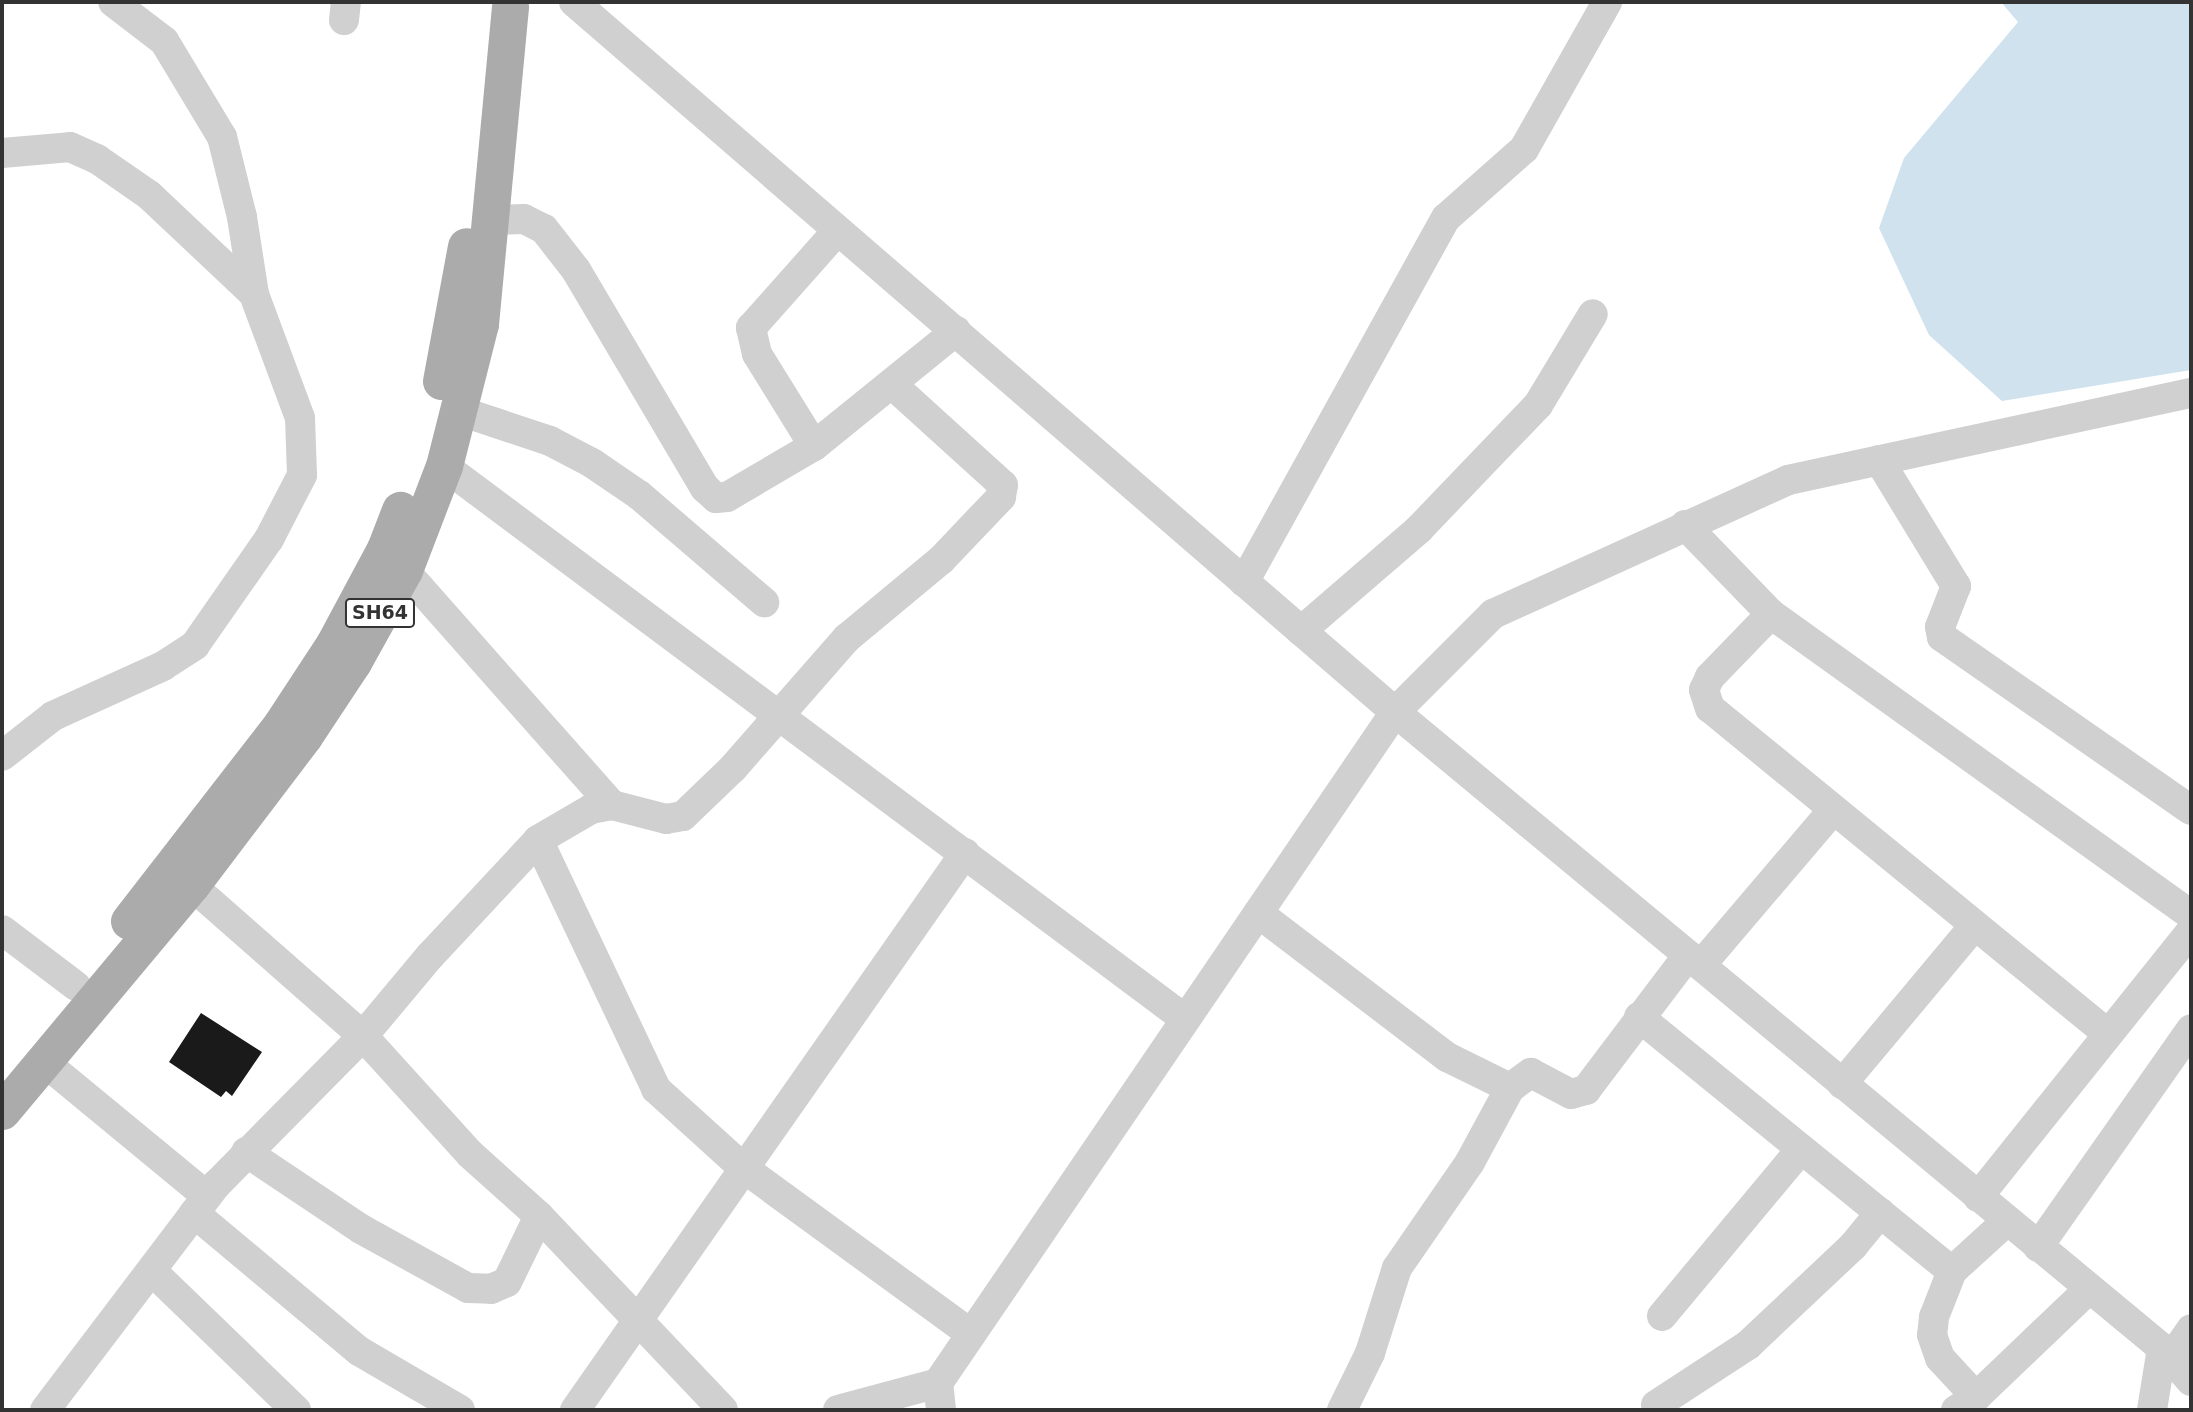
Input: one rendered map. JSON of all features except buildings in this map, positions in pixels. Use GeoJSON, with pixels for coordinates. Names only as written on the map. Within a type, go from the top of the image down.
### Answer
{"type":"FeatureCollection","features":[{"type":"Feature","properties":{"kind":"main road","name":"SH64"},"geometry":{"type":"LineString","coordinates":[[2,1111],[191,884],[304,736],[353,662],[404,570],[444,466],[480,324],[493,220],[502,3]]}},
{"type":"Feature","properties":{"kind":"main road","name":"SH64"},"geometry":{"type":"LineString","coordinates":[[2,1076],[281,725],[334,644],[385,549],[423,451],[450,347],[502,3]]}},
{"type":"Feature","properties":{"kind":"street"},"geometry":{"type":"LineString","coordinates":[[2,756],[53,716],[163,666],[195,645],[290,505],[302,475],[300,418],[254,294],[242,216],[222,137],[164,41],[113,2]]}},
{"type":"Feature","properties":{"kind":"street"},"geometry":{"type":"LineString","coordinates":[[574,2],[1395,712],[2166,1353],[2191,1381]]}},
{"type":"Feature","properties":{"kind":"street"},"geometry":{"type":"LineString","coordinates":[[1244,582],[1446,218],[1524,149],[1608,2]]}},
{"type":"Feature","properties":{"kind":"street"},"geometry":{"type":"LineString","coordinates":[[2,153],[70,147],[97,159],[149,195],[254,294]]}},
{"type":"Feature","properties":{"kind":"street"},"geometry":{"type":"LineString","coordinates":[[493,220],[524,219],[544,229],[576,270],[705,488],[716,498],[727,497],[814,446],[894,386],[956,331]]}},
{"type":"Feature","properties":{"kind":"street"},"geometry":{"type":"LineString","coordinates":[[814,446],[757,354],[751,328],[837,231]]}},
{"type":"Feature","properties":{"kind":"street"},"geometry":{"type":"LineString","coordinates":[[1301,631],[1419,529],[1538,405],[1593,314]]}},
{"type":"Feature","properties":{"kind":"street"},"geometry":{"type":"LineString","coordinates":[[46,1410],[153,1272],[200,1205],[246,1152],[363,1037],[430,956],[538,840],[591,809],[612,805],[666,819],[682,816],[733,768],[777,712],[846,638],[941,560],[1001,497],[1003,485],[894,386]]}},
{"type":"Feature","properties":{"kind":"street"},"geometry":{"type":"LineString","coordinates":[[838,1410],[939,1396],[971,1334],[1395,712],[1493,614],[1788,480],[2191,393]]}},
{"type":"Feature","properties":{"kind":"street"},"geometry":{"type":"LineString","coordinates":[[460,411],[550,441],[592,463],[639,495],[764,602]]}},
{"type":"Feature","properties":{"kind":"street"},"geometry":{"type":"LineString","coordinates":[[1879,460],[1956,586],[1940,627],[1942,637],[2191,810]]}},
{"type":"Feature","properties":{"kind":"street"},"geometry":{"type":"LineString","coordinates":[[444,466],[777,712],[1185,1020]]}},
{"type":"Feature","properties":{"kind":"street"},"geometry":{"type":"LineString","coordinates":[[1685,525],[1770,614],[2191,915]]}},
{"type":"Feature","properties":{"kind":"street"},"geometry":{"type":"LineString","coordinates":[[404,570],[612,805]]}},
{"type":"Feature","properties":{"kind":"street"},"geometry":{"type":"LineString","coordinates":[[1770,614],[1710,677],[1704,690],[1710,708],[1832,811],[2108,1034]]}},
{"type":"Feature","properties":{"kind":"street"},"geometry":{"type":"LineString","coordinates":[[1342,1410],[1370,1353],[1397,1268],[1469,1162],[1510,1088],[1531,1073],[1579,1094],[1639,1017],[1832,811]]}},
{"type":"Feature","properties":{"kind":"street"},"geometry":{"type":"LineString","coordinates":[[538,840],[656,1090],[742,1167],[971,1334]]}},
{"type":"Feature","properties":{"kind":"street"},"geometry":{"type":"LineString","coordinates":[[575,1410],[742,1167],[965,853]]}},
{"type":"Feature","properties":{"kind":"street"},"geometry":{"type":"LineString","coordinates":[[191,884],[363,1037],[470,1154],[539,1216],[635,1322],[723,1410]]}},
{"type":"Feature","properties":{"kind":"street"},"geometry":{"type":"LineString","coordinates":[[1258,913],[1447,1057],[1510,1088]]}},
{"type":"Feature","properties":{"kind":"street"},"geometry":{"type":"LineString","coordinates":[[1842,1084],[1974,926]]}},
{"type":"Feature","properties":{"kind":"street"},"geometry":{"type":"LineString","coordinates":[[2,930],[76,986]]}},
{"type":"Feature","properties":{"kind":"street"},"geometry":{"type":"LineString","coordinates":[[1978,1197],[2191,931]]}},
{"type":"Feature","properties":{"kind":"street"},"geometry":{"type":"LineString","coordinates":[[1639,1017],[1952,1271]]}},
{"type":"Feature","properties":{"kind":"street"},"geometry":{"type":"LineString","coordinates":[[2038,1247],[2191,1030]]}},
{"type":"Feature","properties":{"kind":"street"},"geometry":{"type":"LineString","coordinates":[[43,1061],[359,1351],[460,1410]]}},
{"type":"Feature","properties":{"kind":"street"},"geometry":{"type":"LineString","coordinates":[[1662,1316],[1801,1149]]}},
{"type":"Feature","properties":{"kind":"street"},"geometry":{"type":"LineString","coordinates":[[246,1152],[361,1229],[468,1288],[491,1289],[507,1282],[539,1216]]}},
{"type":"Feature","properties":{"kind":"street"},"geometry":{"type":"LineString","coordinates":[[1656,1405],[1748,1345],[1853,1246],[1880,1213]]}},
{"type":"Feature","properties":{"kind":"street"},"geometry":{"type":"LineString","coordinates":[[2007,1221],[1952,1271],[1934,1317],[1932,1335],[1940,1358],[1966,1404],[2089,1289]]}},
{"type":"Feature","properties":{"kind":"street"},"geometry":{"type":"LineString","coordinates":[[153,1272],[296,1410]]}},
{"type":"Feature","properties":{"kind":"street"},"geometry":{"type":"LineString","coordinates":[[2152,1410],[2166,1353],[2191,1329]]}},
{"type":"Feature","properties":{"kind":"water"},"geometry":{"type":"Polygon","coordinates":[[[2001,2],[2191,2],[2191,370],[2002,401],[1929,335],[1879,228],[1904,158],[2018,22],[2001,2]]]}}]}
